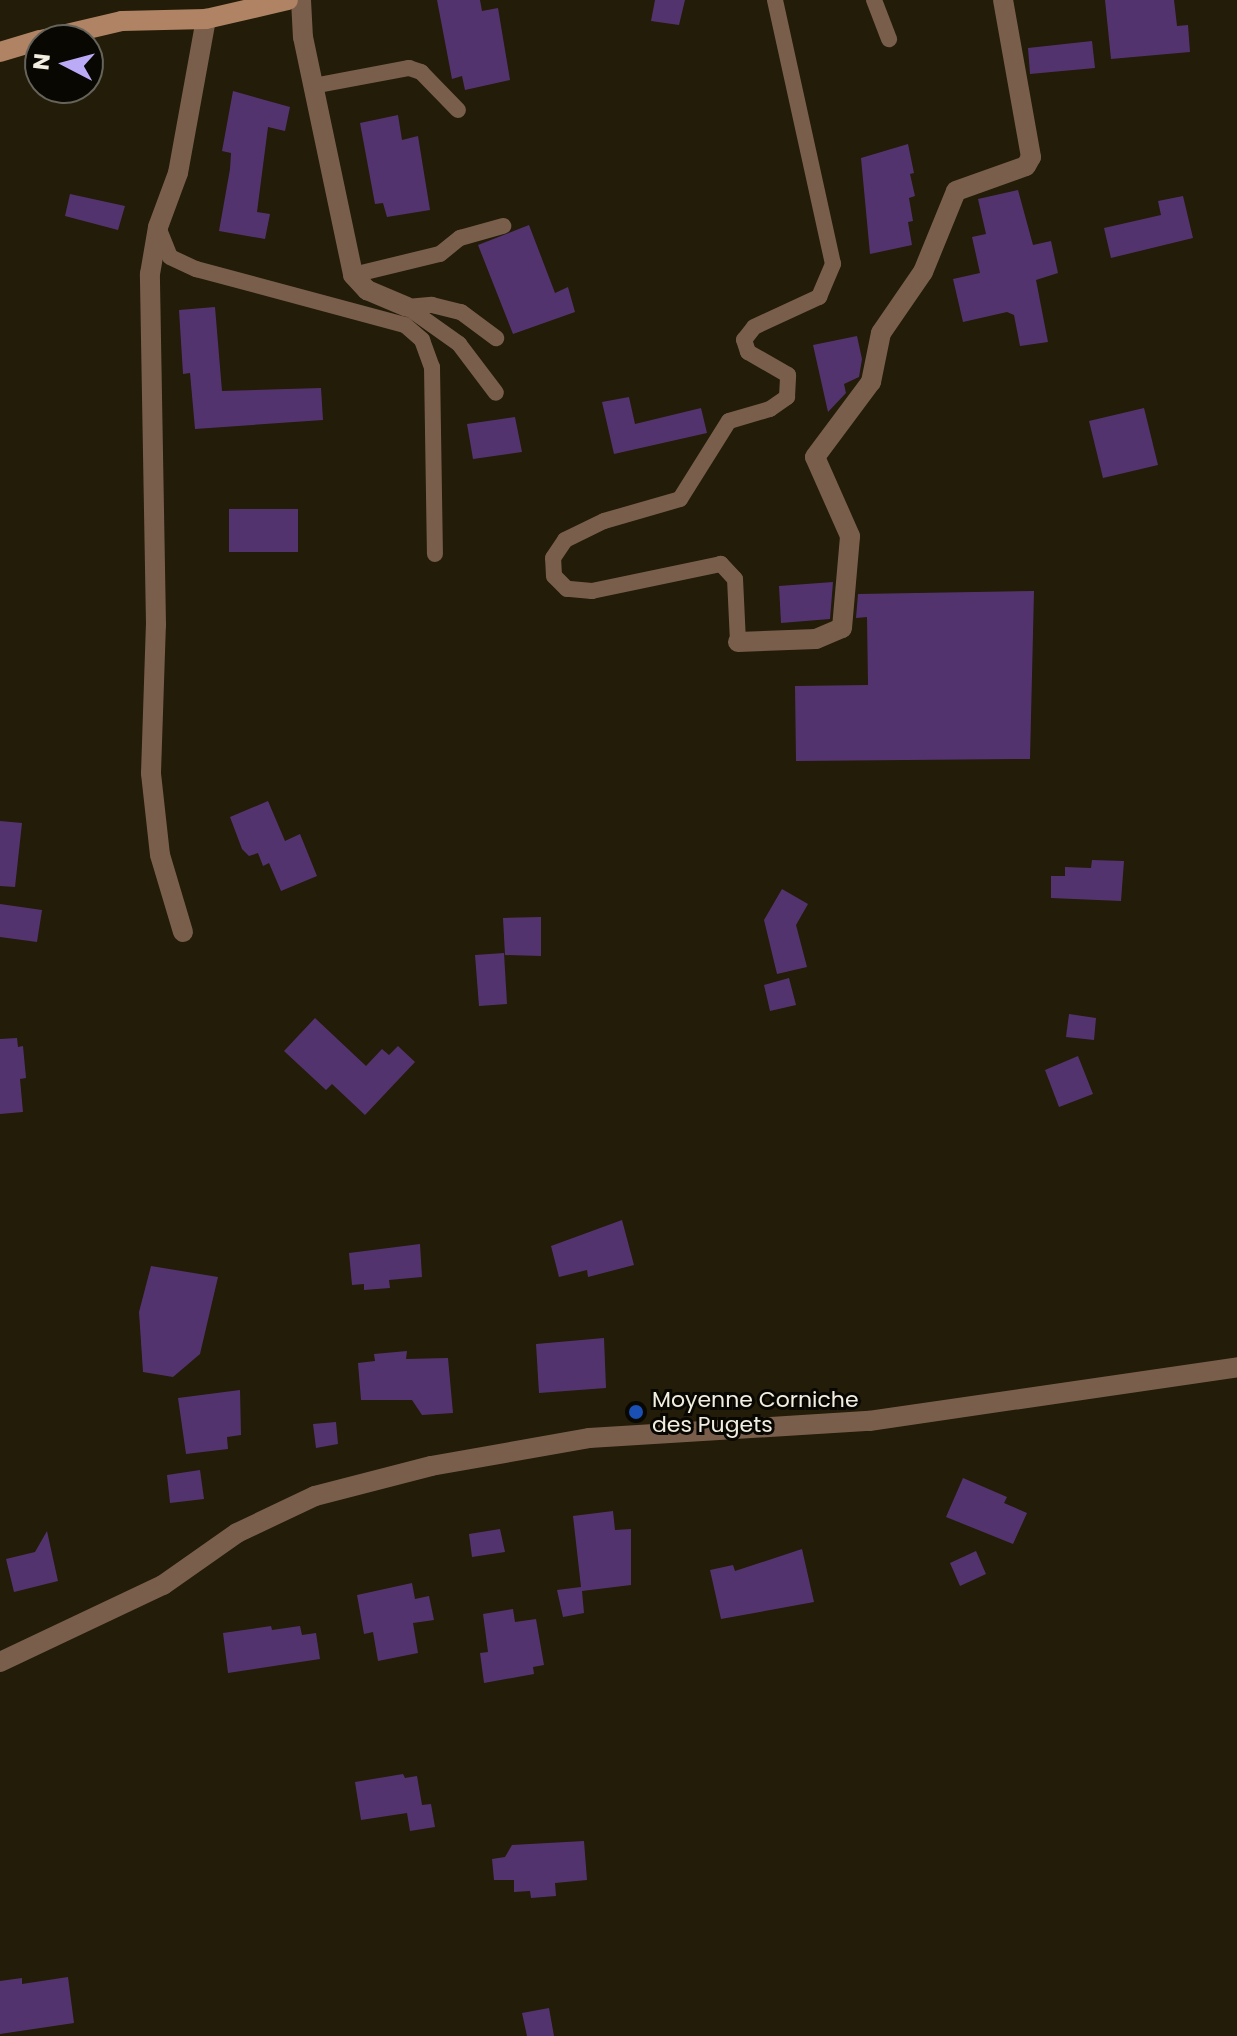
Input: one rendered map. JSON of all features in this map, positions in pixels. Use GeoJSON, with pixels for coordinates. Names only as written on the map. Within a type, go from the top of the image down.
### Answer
{"type":"FeatureCollection","features":[{"type":"Feature","properties":{"kind":"main road"},"geometry":{"type":"LineString","coordinates":[[104,25],[122,21],[206,19],[288,0]]}},
{"type":"Feature","properties":{"kind":"main road"},"geometry":{"type":"LineString","coordinates":[[0,52],[24,45]]}},
{"type":"Feature","properties":{"kind":"street"},"geometry":{"type":"LineString","coordinates":[[301,0],[313,86],[353,275],[367,290],[407,307]]}},
{"type":"Feature","properties":{"kind":"street"},"geometry":{"type":"LineString","coordinates":[[738,642],[816,639],[842,628],[850,536],[815,457],[871,382],[881,333],[923,272],[956,191],[1026,166],[1031,157],[1003,0]]}},
{"type":"Feature","properties":{"kind":"street"},"geometry":{"type":"LineString","coordinates":[[183,932],[160,855],[151,773],[156,625],[150,274],[158,227],[178,173],[206,19]]}},
{"type":"Feature","properties":{"kind":"street"},"geometry":{"type":"LineString","coordinates":[[0,1662],[163,1585],[237,1533],[315,1496],[431,1466],[589,1438],[869,1421],[1237,1367]]}},
{"type":"Feature","properties":{"kind":"lane"},"geometry":{"type":"LineString","coordinates":[[738,642],[735,579],[721,564],[592,591],[567,589],[554,576],[553,558],[565,540],[604,521],[680,499],[729,421],[770,409],[787,397],[788,375],[748,352],[744,340],[754,327],[819,297],[833,264],[775,0]]}},
{"type":"Feature","properties":{"kind":"lane"},"geometry":{"type":"LineString","coordinates":[[874,0],[889,39]]}},
{"type":"Feature","properties":{"kind":"lane"},"geometry":{"type":"LineString","coordinates":[[313,86],[409,68],[421,72],[458,110]]}},
{"type":"Feature","properties":{"kind":"lane"},"geometry":{"type":"LineString","coordinates":[[353,275],[440,254],[460,238],[503,226]]}},
{"type":"Feature","properties":{"kind":"lane"},"geometry":{"type":"LineString","coordinates":[[158,227],[170,257],[196,269],[405,325],[422,340],[432,367],[435,554]]}},
{"type":"Feature","properties":{"kind":"lane"},"geometry":{"type":"LineString","coordinates":[[407,307],[432,305],[461,312],[496,338]]}},
{"type":"Feature","properties":{"kind":"lane"},"geometry":{"type":"LineString","coordinates":[[407,307],[459,344],[496,393]]}},
{"type":"Feature","properties":{"kind":"building"},"geometry":{"type":"Polygon","coordinates":[[[437,0],[480,0],[482,11],[498,8],[510,80],[465,90],[462,76],[452,79],[437,0]]]}},
{"type":"Feature","properties":{"kind":"building"},"geometry":{"type":"Polygon","coordinates":[[[655,0],[685,0],[679,25],[651,21],[655,0]]]}},
{"type":"Feature","properties":{"kind":"building"},"geometry":{"type":"Polygon","coordinates":[[[1105,0],[1174,0],[1177,26],[1188,25],[1190,52],[1111,59],[1105,0]]]}},
{"type":"Feature","properties":{"kind":"building"},"geometry":{"type":"Polygon","coordinates":[[[1092,41],[1095,68],[1030,74],[1028,48],[1092,41]]]}},
{"type":"Feature","properties":{"kind":"building"},"geometry":{"type":"Polygon","coordinates":[[[233,91],[290,107],[285,131],[268,127],[257,212],[270,214],[265,239],[219,231],[231,153],[222,151],[233,91]]]}},
{"type":"Feature","properties":{"kind":"building"},"geometry":{"type":"Polygon","coordinates":[[[398,115],[402,140],[418,136],[430,210],[387,217],[383,203],[375,204],[360,123],[398,115]]]}},
{"type":"Feature","properties":{"kind":"building"},"geometry":{"type":"Polygon","coordinates":[[[908,144],[915,196],[909,198],[913,221],[908,222],[912,245],[870,254],[861,158],[908,144]]]}},
{"type":"Feature","properties":{"kind":"building"},"geometry":{"type":"Polygon","coordinates":[[[1018,190],[1033,245],[1051,241],[1058,273],[1036,280],[1048,342],[1020,346],[1014,315],[1007,312],[963,322],[953,279],[980,273],[972,237],[986,234],[978,199],[1018,190]]]}},
{"type":"Feature","properties":{"kind":"building"},"geometry":{"type":"Polygon","coordinates":[[[70,194],[125,206],[118,230],[65,216],[70,194]]]}},
{"type":"Feature","properties":{"kind":"building"},"geometry":{"type":"Polygon","coordinates":[[[1183,196],[1193,238],[1111,258],[1104,228],[1161,215],[1158,201],[1183,196]]]}},
{"type":"Feature","properties":{"kind":"building"},"geometry":{"type":"Polygon","coordinates":[[[529,225],[555,293],[568,287],[575,312],[513,334],[478,245],[529,225]]]}},
{"type":"Feature","properties":{"kind":"building"},"geometry":{"type":"Polygon","coordinates":[[[215,307],[222,391],[321,388],[323,420],[195,429],[190,373],[183,374],[179,310],[215,307]]]}},
{"type":"Feature","properties":{"kind":"building"},"geometry":{"type":"Polygon","coordinates":[[[857,336],[862,359],[859,377],[844,384],[846,393],[828,412],[813,345],[857,336]]]}},
{"type":"Feature","properties":{"kind":"building"},"geometry":{"type":"Polygon","coordinates":[[[629,397],[635,424],[701,408],[707,433],[614,454],[602,402],[629,397]]]}},
{"type":"Feature","properties":{"kind":"building"},"geometry":{"type":"Polygon","coordinates":[[[1144,408],[1158,465],[1103,478],[1089,421],[1144,408]]]}},
{"type":"Feature","properties":{"kind":"building"},"geometry":{"type":"Polygon","coordinates":[[[515,417],[522,452],[473,459],[467,424],[515,417]]]}},
{"type":"Feature","properties":{"kind":"building"},"geometry":{"type":"Polygon","coordinates":[[[229,509],[298,509],[298,552],[229,552],[229,509]]]}},
{"type":"Feature","properties":{"kind":"building"},"geometry":{"type":"Polygon","coordinates":[[[833,582],[830,619],[781,623],[779,586],[833,582]]]}},
{"type":"Feature","properties":{"kind":"building"},"geometry":{"type":"Polygon","coordinates":[[[1034,591],[1030,759],[796,761],[795,686],[868,685],[867,617],[856,618],[858,594],[1034,591]]]}},
{"type":"Feature","properties":{"kind":"building"},"geometry":{"type":"Polygon","coordinates":[[[268,801],[285,841],[300,834],[317,876],[281,891],[269,863],[263,866],[258,853],[249,856],[242,849],[230,817],[268,801]]]}},
{"type":"Feature","properties":{"kind":"building"},"geometry":{"type":"Polygon","coordinates":[[[0,821],[22,823],[15,887],[0,886],[0,821]]]}},
{"type":"Feature","properties":{"kind":"building"},"geometry":{"type":"Polygon","coordinates":[[[1092,860],[1124,861],[1121,901],[1051,898],[1051,876],[1065,876],[1065,867],[1091,868],[1092,860]]]}},
{"type":"Feature","properties":{"kind":"building"},"geometry":{"type":"Polygon","coordinates":[[[782,889],[808,904],[796,925],[807,967],[777,974],[764,920],[782,889]]]}},
{"type":"Feature","properties":{"kind":"building"},"geometry":{"type":"Polygon","coordinates":[[[0,904],[42,910],[37,942],[0,937],[0,904]]]}},
{"type":"Feature","properties":{"kind":"building"},"geometry":{"type":"Polygon","coordinates":[[[541,917],[541,956],[505,955],[503,918],[541,917]]]}},
{"type":"Feature","properties":{"kind":"building"},"geometry":{"type":"Polygon","coordinates":[[[504,953],[507,1004],[479,1006],[475,955],[504,953]]]}},
{"type":"Feature","properties":{"kind":"building"},"geometry":{"type":"Polygon","coordinates":[[[789,978],[796,1005],[770,1011],[764,985],[789,978]]]}},
{"type":"Feature","properties":{"kind":"building"},"geometry":{"type":"Polygon","coordinates":[[[1069,1014],[1096,1018],[1094,1040],[1066,1037],[1069,1014]]]}},
{"type":"Feature","properties":{"kind":"building"},"geometry":{"type":"Polygon","coordinates":[[[315,1018],[366,1066],[382,1049],[389,1055],[398,1046],[415,1062],[365,1115],[332,1084],[326,1090],[284,1051],[315,1018]]]}},
{"type":"Feature","properties":{"kind":"building"},"geometry":{"type":"Polygon","coordinates":[[[17,1038],[18,1047],[23,1046],[26,1078],[20,1079],[23,1112],[0,1114],[0,1039],[17,1038]]]}},
{"type":"Feature","properties":{"kind":"building"},"geometry":{"type":"Polygon","coordinates":[[[1078,1056],[1093,1094],[1059,1107],[1045,1070],[1078,1056]]]}},
{"type":"Feature","properties":{"kind":"building"},"geometry":{"type":"Polygon","coordinates":[[[622,1220],[634,1265],[588,1277],[587,1270],[559,1277],[551,1246],[622,1220]]]}},
{"type":"Feature","properties":{"kind":"building"},"geometry":{"type":"Polygon","coordinates":[[[420,1244],[422,1277],[389,1280],[390,1288],[364,1290],[364,1284],[352,1285],[349,1253],[420,1244]]]}},
{"type":"Feature","properties":{"kind":"building"},"geometry":{"type":"Polygon","coordinates":[[[151,1266],[218,1277],[200,1354],[173,1377],[143,1372],[139,1312],[151,1266]]]}},
{"type":"Feature","properties":{"kind":"building"},"geometry":{"type":"Polygon","coordinates":[[[604,1338],[606,1388],[539,1393],[536,1344],[604,1338]]]}},
{"type":"Feature","properties":{"kind":"building"},"geometry":{"type":"Polygon","coordinates":[[[407,1351],[406,1359],[448,1358],[453,1413],[422,1415],[412,1400],[361,1400],[358,1363],[375,1361],[374,1354],[407,1351]]]}},
{"type":"Feature","properties":{"kind":"building"},"geometry":{"type":"Polygon","coordinates":[[[240,1390],[241,1435],[227,1437],[228,1449],[186,1454],[178,1398],[240,1390]]]}},
{"type":"Feature","properties":{"kind":"building"},"geometry":{"type":"Polygon","coordinates":[[[336,1422],[338,1444],[316,1448],[313,1424],[336,1422]]]}},
{"type":"Feature","properties":{"kind":"building"},"geometry":{"type":"Polygon","coordinates":[[[200,1470],[204,1499],[170,1503],[167,1475],[200,1470]]]}},
{"type":"Feature","properties":{"kind":"building"},"geometry":{"type":"Polygon","coordinates":[[[963,1478],[1007,1497],[1004,1503],[1027,1513],[1013,1544],[946,1517],[963,1478]]]}},
{"type":"Feature","properties":{"kind":"building"},"geometry":{"type":"Polygon","coordinates":[[[613,1511],[615,1530],[631,1529],[631,1585],[582,1591],[584,1613],[563,1617],[557,1590],[581,1587],[573,1516],[613,1511]]]}},
{"type":"Feature","properties":{"kind":"building"},"geometry":{"type":"Polygon","coordinates":[[[500,1529],[505,1552],[472,1557],[469,1534],[500,1529]]]}},
{"type":"Feature","properties":{"kind":"building"},"geometry":{"type":"Polygon","coordinates":[[[47,1531],[58,1581],[14,1592],[6,1559],[35,1552],[47,1531]]]}},
{"type":"Feature","properties":{"kind":"building"},"geometry":{"type":"Polygon","coordinates":[[[802,1549],[814,1602],[721,1619],[710,1570],[733,1565],[735,1571],[802,1549]]]}},
{"type":"Feature","properties":{"kind":"building"},"geometry":{"type":"Polygon","coordinates":[[[976,1551],[986,1574],[960,1586],[950,1563],[976,1551]]]}},
{"type":"Feature","properties":{"kind":"building"},"geometry":{"type":"Polygon","coordinates":[[[412,1583],[415,1599],[429,1596],[434,1620],[413,1623],[418,1653],[378,1661],[373,1632],[364,1634],[357,1595],[412,1583]]]}},
{"type":"Feature","properties":{"kind":"building"},"geometry":{"type":"Polygon","coordinates":[[[513,1609],[515,1622],[536,1619],[544,1665],[533,1667],[534,1674],[484,1683],[480,1653],[488,1652],[483,1614],[513,1609]]]}},
{"type":"Feature","properties":{"kind":"building"},"geometry":{"type":"Polygon","coordinates":[[[271,1626],[272,1630],[300,1626],[302,1635],[316,1633],[320,1659],[228,1673],[223,1633],[271,1626]]]}},
{"type":"Feature","properties":{"kind":"building"},"geometry":{"type":"Polygon","coordinates":[[[403,1774],[405,1778],[417,1776],[422,1805],[431,1804],[435,1827],[410,1831],[407,1813],[361,1820],[355,1782],[403,1774]]]}},
{"type":"Feature","properties":{"kind":"building"},"geometry":{"type":"Polygon","coordinates":[[[584,1841],[587,1880],[555,1883],[556,1896],[531,1898],[530,1891],[514,1892],[514,1880],[494,1880],[492,1859],[505,1857],[512,1845],[584,1841]]]}},
{"type":"Feature","properties":{"kind":"building"},"geometry":{"type":"Polygon","coordinates":[[[68,1977],[74,2023],[0,2034],[0,1981],[22,1978],[22,1984],[68,1977]]]}},
{"type":"Feature","properties":{"kind":"building"},"geometry":{"type":"Polygon","coordinates":[[[549,2008],[554,2036],[527,2036],[522,2013],[549,2008]]]}},
{"type":"Feature","properties":{"kind":"place","name":"Moyenne Corniche des Pugets"},"geometry":{"type":"Point","coordinates":[636,1412]}}]}
